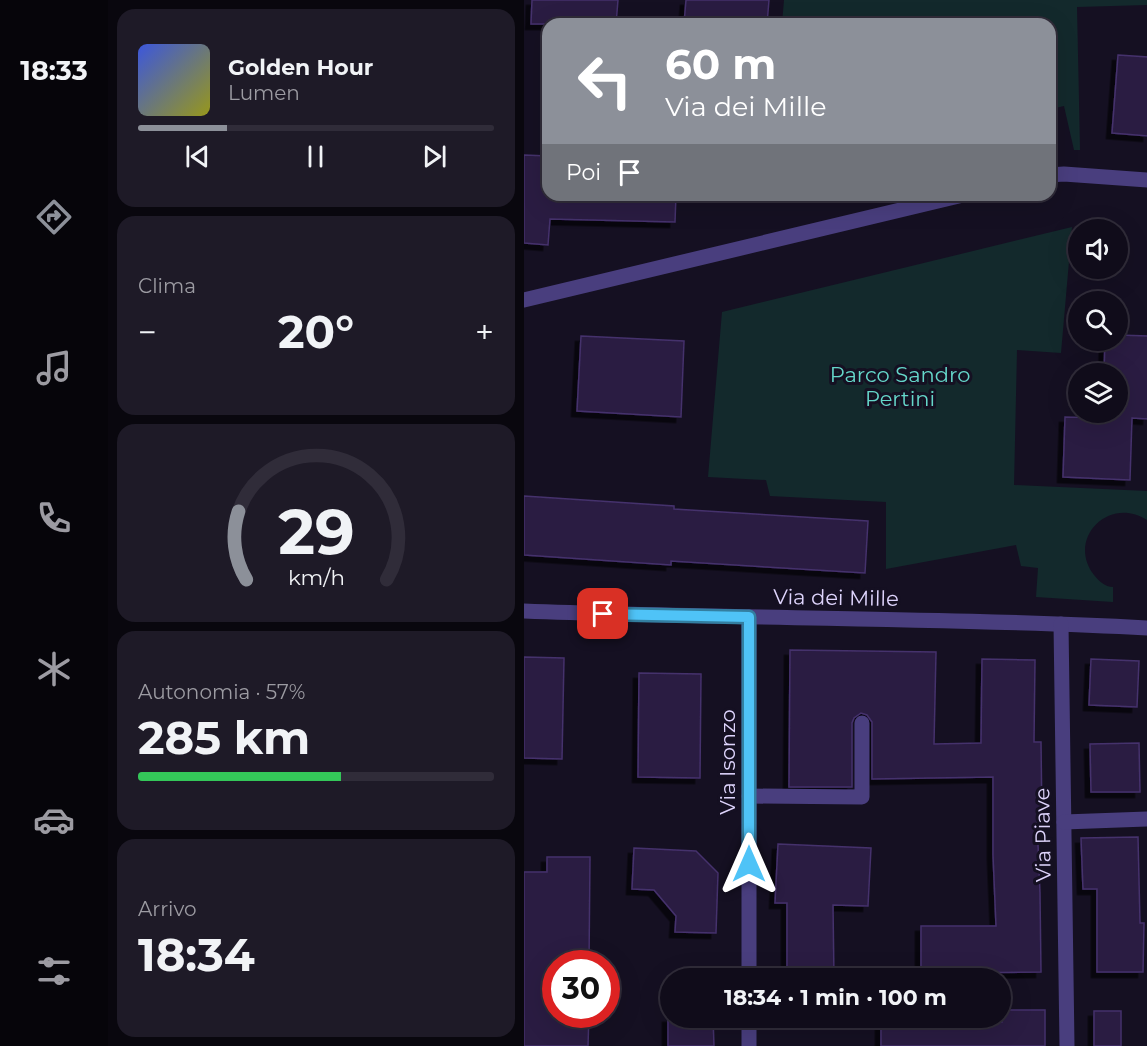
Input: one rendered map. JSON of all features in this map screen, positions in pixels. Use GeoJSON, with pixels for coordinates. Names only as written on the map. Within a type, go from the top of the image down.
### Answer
{"type":"FeatureCollection","features":[{"type":"Feature","properties":{"kind":"street"},"geometry":{"type":"LineString","coordinates":[[1056,175],[1148,180]]}},
{"type":"Feature","properties":{"kind":"street"},"geometry":{"type":"LineString","coordinates":[[524,301],[938,201]]}},
{"type":"Feature","properties":{"kind":"street","name":"Via dei Mille"},"geometry":{"type":"LineString","coordinates":[[524,611],[1148,628]]}},
{"type":"Feature","properties":{"kind":"street","name":"Via Isonzo"},"geometry":{"type":"LineString","coordinates":[[749,617],[749,968]]}},
{"type":"Feature","properties":{"kind":"street","name":"Via Piave"},"geometry":{"type":"LineString","coordinates":[[1061,624],[1067,1046]]}},
{"type":"Feature","properties":{"kind":"street"},"geometry":{"type":"LineString","coordinates":[[749,796],[862,796],[862,723]]}},
{"type":"Feature","properties":{"kind":"street"},"geometry":{"type":"LineString","coordinates":[[1064,822],[1148,819]]}},
{"type":"Feature","properties":{"kind":"street"},"geometry":{"type":"LineString","coordinates":[[749,1028],[749,1046]]}},
{"type":"Feature","properties":{"kind":"green space"},"geometry":{"type":"Polygon","coordinates":[[[784,0],[1147,0],[1148,5],[1077,7],[1080,150],[1074,150],[1064,106],[1056,108],[1056,18],[782,18],[784,0]]]}},
{"type":"Feature","properties":{"kind":"green space","name":"Parco Sandro Pertini"},"geometry":{"type":"Polygon","coordinates":[[[1068,228],[1068,273],[1061,353],[1017,350],[1014,485],[1147,491],[1147,520],[1133,514],[1119,513],[1106,517],[1088,535],[1085,548],[1087,561],[1098,579],[1105,585],[1113,587],[1113,602],[1036,597],[1038,568],[1021,566],[1016,545],[886,569],[886,502],[770,496],[766,480],[708,477],[722,312],[1068,228]]]}},
{"type":"Feature","properties":{"kind":"building"},"geometry":{"type":"Polygon","coordinates":[[[532,0],[618,0],[616,18],[542,18],[542,24],[531,24],[532,0]]]}},
{"type":"Feature","properties":{"kind":"building"},"geometry":{"type":"Polygon","coordinates":[[[686,0],[769,0],[768,18],[684,18],[686,0]]]}},
{"type":"Feature","properties":{"kind":"building"},"geometry":{"type":"Polygon","coordinates":[[[1118,55],[1148,57],[1148,136],[1112,133],[1118,55]]]}},
{"type":"Feature","properties":{"kind":"building"},"geometry":{"type":"Polygon","coordinates":[[[524,155],[542,156],[542,201],[676,201],[675,222],[550,219],[548,245],[524,243],[524,155]]]}},
{"type":"Feature","properties":{"kind":"building"},"geometry":{"type":"Polygon","coordinates":[[[1128,335],[1148,336],[1148,419],[1132,418],[1130,480],[1063,477],[1065,417],[1068,417],[1068,423],[1128,423],[1128,363],[1104,363],[1105,351],[1128,351],[1128,335]]]}},
{"type":"Feature","properties":{"kind":"building"},"geometry":{"type":"Polygon","coordinates":[[[581,336],[684,341],[681,417],[577,411],[581,336]]]}},
{"type":"Feature","properties":{"kind":"building"},"geometry":{"type":"Polygon","coordinates":[[[524,496],[674,506],[674,509],[868,521],[865,573],[671,561],[671,565],[524,555],[524,496]]]}},
{"type":"Feature","properties":{"kind":"building"},"geometry":{"type":"Polygon","coordinates":[[[790,650],[936,652],[934,744],[981,743],[982,659],[1035,660],[1034,742],[1041,742],[1042,820],[1037,820],[1041,972],[1011,972],[1011,968],[921,968],[921,926],[996,926],[993,777],[872,779],[872,722],[867,715],[861,713],[854,718],[852,723],[852,787],[789,787],[790,650]]]}},
{"type":"Feature","properties":{"kind":"building"},"geometry":{"type":"Polygon","coordinates":[[[524,657],[564,658],[562,759],[524,758],[524,657]]]}},
{"type":"Feature","properties":{"kind":"building"},"geometry":{"type":"Polygon","coordinates":[[[1091,659],[1139,661],[1137,707],[1089,705],[1091,659]]]}},
{"type":"Feature","properties":{"kind":"building"},"geometry":{"type":"Polygon","coordinates":[[[639,673],[701,674],[700,778],[638,777],[639,673]]]}},
{"type":"Feature","properties":{"kind":"building"},"geometry":{"type":"Polygon","coordinates":[[[1139,743],[1140,792],[1091,792],[1090,744],[1139,743]]]}},
{"type":"Feature","properties":{"kind":"building"},"geometry":{"type":"Polygon","coordinates":[[[1138,837],[1140,923],[1144,923],[1143,972],[1097,972],[1097,889],[1083,889],[1081,838],[1138,837]]]}},
{"type":"Feature","properties":{"kind":"building"},"geometry":{"type":"Polygon","coordinates":[[[778,844],[871,848],[868,906],[833,905],[834,968],[787,968],[787,903],[775,903],[778,844]]]}},
{"type":"Feature","properties":{"kind":"building"},"geometry":{"type":"Polygon","coordinates":[[[634,848],[696,851],[718,873],[716,933],[675,932],[676,916],[654,890],[632,889],[634,848]]]}},
{"type":"Feature","properties":{"kind":"building"},"geometry":{"type":"Polygon","coordinates":[[[547,857],[590,857],[589,950],[542,950],[542,1028],[589,1028],[588,1046],[524,1046],[524,872],[547,872],[547,857]]]}},
{"type":"Feature","properties":{"kind":"building"},"geometry":{"type":"Polygon","coordinates":[[[1011,1010],[1045,1010],[1045,1046],[881,1046],[881,1028],[1011,1028],[1011,1010]]]}},
{"type":"Feature","properties":{"kind":"building"},"geometry":{"type":"Polygon","coordinates":[[[1094,1011],[1121,1011],[1121,1046],[1094,1046],[1094,1011]]]}},
{"type":"Feature","properties":{"kind":"building"},"geometry":{"type":"Polygon","coordinates":[[[668,1028],[713,1028],[714,1046],[668,1046],[668,1028]]]}},
{"type":"Feature","properties":{"kind":"route"},"geometry":{"type":"LineString","coordinates":[[603,614],[749,617],[749,864]]}}]}
